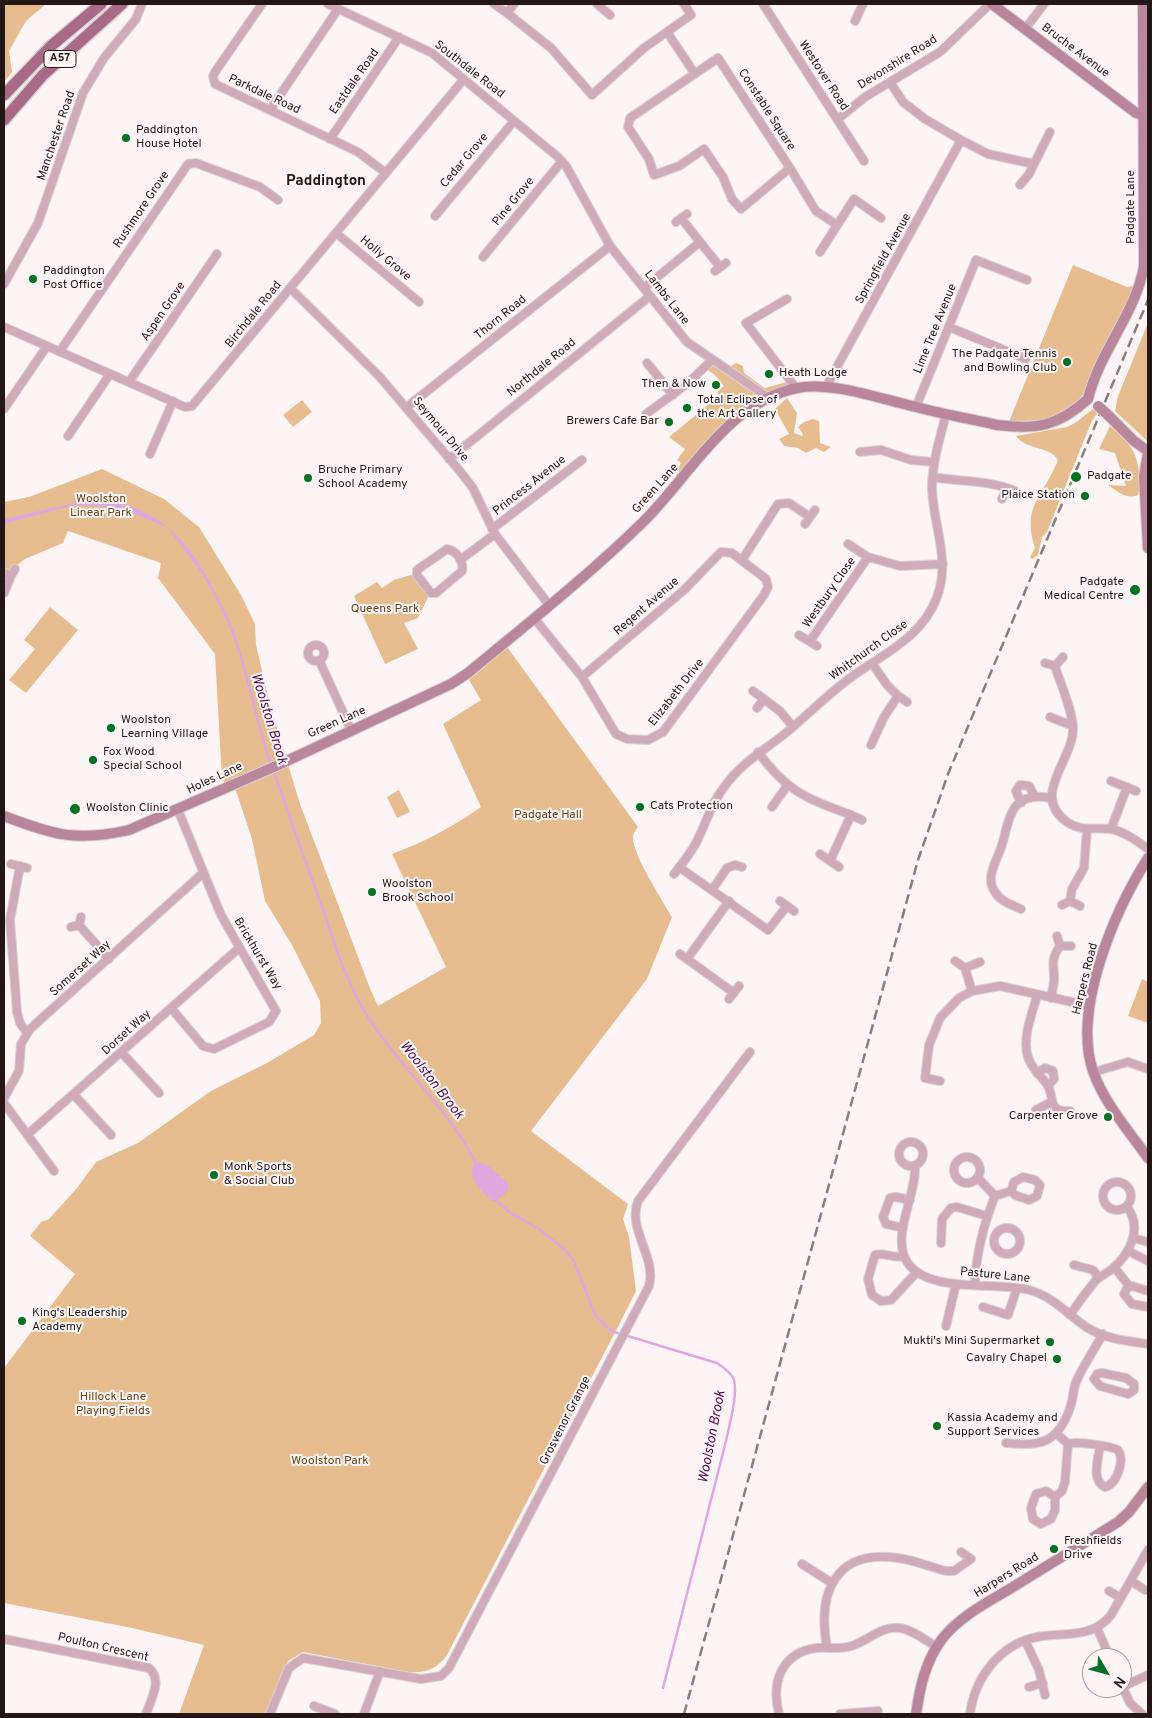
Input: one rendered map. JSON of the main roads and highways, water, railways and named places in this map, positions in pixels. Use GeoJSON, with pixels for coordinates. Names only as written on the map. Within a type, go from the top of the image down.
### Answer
{"type":"FeatureCollection","features":[{"type":"Feature","properties":{"kind":"main road","name":"A57"},"geometry":{"type":"LineString","coordinates":[[4,95],[51,46],[101,4]]}},
{"type":"Feature","properties":{"kind":"main road","name":"A57"},"geometry":{"type":"LineString","coordinates":[[4,120],[43,75],[122,4]]}},
{"type":"Feature","properties":{"kind":"waterway","name":"Woolston Brook"},"geometry":{"type":"LineString","coordinates":[[203,573],[225,614],[237,645],[271,765]]}},
{"type":"Feature","properties":{"kind":"waterway","name":"Woolston Brook"},"geometry":{"type":"LineString","coordinates":[[273,770],[354,993],[381,1036],[452,1124],[476,1163]]}},
{"type":"Feature","properties":{"kind":"waterway","name":"Woolston Brook"},"geometry":{"type":"LineString","coordinates":[[495,1199],[509,1212],[539,1229],[564,1249],[574,1261],[595,1315],[611,1331],[717,1363],[733,1377],[735,1386],[731,1419],[663,1688]]}},
{"type":"Feature","properties":{"kind":"railway"},"geometry":{"type":"LineString","coordinates":[[684,1714],[918,860],[948,774],[1148,300]]}},
{"type":"Feature","properties":{"kind":"place","name":"Paddington House Hotel"},"geometry":{"type":"Point","coordinates":[126,138]}},
{"type":"Feature","properties":{"kind":"place","name":"Paddington Post Office"},"geometry":{"type":"Point","coordinates":[33,279]}},
{"type":"Feature","properties":{"kind":"place","name":"The Padgate Tennis and Bowling Club"},"geometry":{"type":"Point","coordinates":[1067,362]}},
{"type":"Feature","properties":{"kind":"place","name":"Heath Lodge"},"geometry":{"type":"Point","coordinates":[769,374]}},
{"type":"Feature","properties":{"kind":"place","name":"Then & Now"},"geometry":{"type":"Point","coordinates":[716,385]}},
{"type":"Feature","properties":{"kind":"place","name":"Total Eclipse of the Art Gallery"},"geometry":{"type":"Point","coordinates":[687,408]}},
{"type":"Feature","properties":{"kind":"place","name":"Brewers Cafe Bar"},"geometry":{"type":"Point","coordinates":[669,422]}},
{"type":"Feature","properties":{"kind":"place","name":"Padgate"},"geometry":{"type":"Point","coordinates":[1076,477]}},
{"type":"Feature","properties":{"kind":"place","name":"Bruche Primary School Academy"},"geometry":{"type":"Point","coordinates":[308,478]}},
{"type":"Feature","properties":{"kind":"place","name":"Plaice Station"},"geometry":{"type":"Point","coordinates":[1085,496]}},
{"type":"Feature","properties":{"kind":"place","name":"Padgate Medical Centre"},"geometry":{"type":"Point","coordinates":[1135,590]}},
{"type":"Feature","properties":{"kind":"place","name":"Woolston Learning Village"},"geometry":{"type":"Point","coordinates":[111,728]}},
{"type":"Feature","properties":{"kind":"place","name":"Fox Wood Special School"},"geometry":{"type":"Point","coordinates":[93,760]}},
{"type":"Feature","properties":{"kind":"place","name":"Cats Protection"},"geometry":{"type":"Point","coordinates":[640,807]}},
{"type":"Feature","properties":{"kind":"place","name":"Woolston Clinic"},"geometry":{"type":"Point","coordinates":[75,809]}},
{"type":"Feature","properties":{"kind":"place","name":"Woolston Brook School"},"geometry":{"type":"Point","coordinates":[372,892]}},
{"type":"Feature","properties":{"kind":"place","name":"Carpenter Grove"},"geometry":{"type":"Point","coordinates":[1108,1117]}},
{"type":"Feature","properties":{"kind":"place","name":"Monk Sports & Social Club"},"geometry":{"type":"Point","coordinates":[214,1175]}},
{"type":"Feature","properties":{"kind":"place","name":"King's Leadership Academy"},"geometry":{"type":"Point","coordinates":[22,1321]}},
{"type":"Feature","properties":{"kind":"place","name":"Mukti's Mini Supermarket"},"geometry":{"type":"Point","coordinates":[1050,1342]}},
{"type":"Feature","properties":{"kind":"place","name":"Cavalry Chapel"},"geometry":{"type":"Point","coordinates":[1057,1359]}},
{"type":"Feature","properties":{"kind":"place","name":"Kassia Academy and Support Services"},"geometry":{"type":"Point","coordinates":[937,1426]}},
{"type":"Feature","properties":{"kind":"place","name":"Freshfields Drive"},"geometry":{"type":"Point","coordinates":[1054,1549]}},
{"type":"Feature","properties":{"kind":"district","name":"Paddington"},"geometry":{"type":"Point","coordinates":[326,182]}},
{"type":"Feature","properties":{"kind":"park label","name":"Woolston Linear Park"},"geometry":{"type":"Point","coordinates":[101,507]}},
{"type":"Feature","properties":{"kind":"park label","name":"Queens Park"},"geometry":{"type":"Point","coordinates":[385,610]}},
{"type":"Feature","properties":{"kind":"park label","name":"Padgate Hall"},"geometry":{"type":"Point","coordinates":[548,816]}},
{"type":"Feature","properties":{"kind":"park label","name":"Hillock Lane Playing Fields"},"geometry":{"type":"Point","coordinates":[113,1405]}},
{"type":"Feature","properties":{"kind":"park label","name":"Woolston Park"},"geometry":{"type":"Point","coordinates":[330,1462]}}]}
